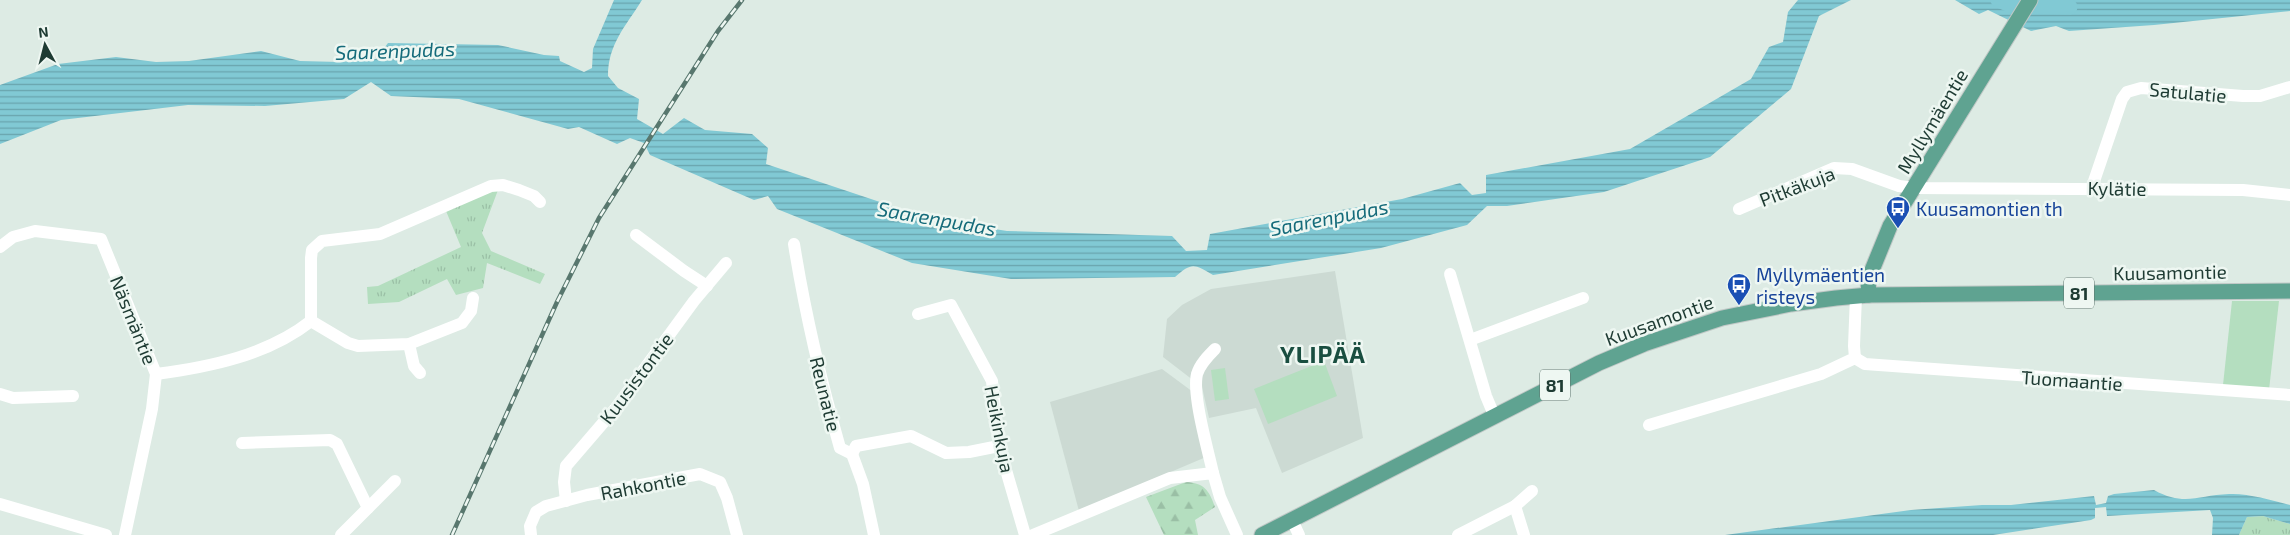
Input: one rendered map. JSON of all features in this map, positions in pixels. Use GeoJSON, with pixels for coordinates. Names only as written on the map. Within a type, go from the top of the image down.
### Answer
{"type":"FeatureCollection","features":[{"type":"Feature","properties":{"kind":"main road","name":"Myllymäentie"},"geometry":{"type":"LineString","coordinates":[[1862,295],[1890,226],[2030,0]]}},
{"type":"Feature","properties":{"kind":"main road","name":"Kuusamontie"},"geometry":{"type":"LineString","coordinates":[[1262,535],[1600,363],[1687,329],[1755,311],[1862,295],[2290,291]]}},
{"type":"Feature","properties":{"kind":"street","name":"Satulatie"},"geometry":{"type":"LineString","coordinates":[[2092,187],[2122,99],[2127,92],[2141,88],[2260,96],[2290,87]]}},
{"type":"Feature","properties":{"kind":"street","name":"Pitkäkuja"},"geometry":{"type":"LineString","coordinates":[[1739,209],[1834,168],[1852,169],[1899,186],[1914,188]]}},
{"type":"Feature","properties":{"kind":"street"},"geometry":{"type":"LineString","coordinates":[[311,321],[312,250],[322,241],[380,234],[496,184],[534,196],[540,202]]}},
{"type":"Feature","properties":{"kind":"street","name":"Kylätie"},"geometry":{"type":"LineString","coordinates":[[1914,188],[2092,187],[2243,190],[2290,195]]}},
{"type":"Feature","properties":{"kind":"street","name":"Näsmäntie"},"geometry":{"type":"LineString","coordinates":[[0,247],[13,237],[35,231],[100,239],[156,374],[152,409],[125,535]]}},
{"type":"Feature","properties":{"kind":"street"},"geometry":{"type":"LineString","coordinates":[[636,235],[684,272],[707,286]]}},
{"type":"Feature","properties":{"kind":"street","name":"Reunatie"},"geometry":{"type":"LineString","coordinates":[[794,244],[801,289],[820,379],[840,448],[852,454],[863,484],[874,535]]}},
{"type":"Feature","properties":{"kind":"street","name":"Kuusistontie"},"geometry":{"type":"LineString","coordinates":[[566,501],[564,482],[566,466],[614,409],[726,263]]}},
{"type":"Feature","properties":{"kind":"street"},"geometry":{"type":"LineString","coordinates":[[1450,274],[1486,396],[1494,416]]}},
{"type":"Feature","properties":{"kind":"street"},"geometry":{"type":"LineString","coordinates":[[1649,426],[1821,374],[1855,358],[1854,346],[1862,295]]}},
{"type":"Feature","properties":{"kind":"street"},"geometry":{"type":"LineString","coordinates":[[311,321],[340,339],[353,344],[408,344],[462,323],[471,311],[472,298]]}},
{"type":"Feature","properties":{"kind":"street"},"geometry":{"type":"LineString","coordinates":[[1470,340],[1583,298]]}},
{"type":"Feature","properties":{"kind":"street","name":"Heikinkuja"},"geometry":{"type":"LineString","coordinates":[[918,314],[951,305],[992,381],[999,446],[1025,535]]}},
{"type":"Feature","properties":{"kind":"street"},"geometry":{"type":"LineString","coordinates":[[156,374],[229,362],[292,334],[311,321]]}},
{"type":"Feature","properties":{"kind":"street"},"geometry":{"type":"LineString","coordinates":[[408,344],[414,366],[420,373]]}},
{"type":"Feature","properties":{"kind":"street"},"geometry":{"type":"LineString","coordinates":[[1215,349],[1206,358],[1197,374],[1199,404],[1213,473],[1220,497],[1237,535]]}},
{"type":"Feature","properties":{"kind":"street","name":"Tuomaantie"},"geometry":{"type":"LineString","coordinates":[[1855,358],[1864,364],[1951,372],[2290,396]]}},
{"type":"Feature","properties":{"kind":"street"},"geometry":{"type":"LineString","coordinates":[[0,394],[13,398],[73,396]]}},
{"type":"Feature","properties":{"kind":"street"},"geometry":{"type":"LineString","coordinates":[[852,454],[856,446],[911,436],[946,453],[968,452],[999,446]]}},
{"type":"Feature","properties":{"kind":"street"},"geometry":{"type":"LineString","coordinates":[[242,443],[330,440],[337,444],[368,508]]}},
{"type":"Feature","properties":{"kind":"street"},"geometry":{"type":"LineString","coordinates":[[1033,535],[1170,478],[1213,473]]}},
{"type":"Feature","properties":{"kind":"street","name":"Rahkontie"},"geometry":{"type":"LineString","coordinates":[[531,535],[530,526],[536,512],[546,506],[700,474],[720,482],[727,498],[737,535]]}},
{"type":"Feature","properties":{"kind":"street"},"geometry":{"type":"LineString","coordinates":[[342,535],[395,481]]}},
{"type":"Feature","properties":{"kind":"street"},"geometry":{"type":"LineString","coordinates":[[1458,535],[1515,506],[1532,492]]}},
{"type":"Feature","properties":{"kind":"street"},"geometry":{"type":"LineString","coordinates":[[0,504],[106,535]]}},
{"type":"Feature","properties":{"kind":"street"},"geometry":{"type":"LineString","coordinates":[[1515,506],[1524,535]]}},
{"type":"Feature","properties":{"kind":"street"},"geometry":{"type":"LineString","coordinates":[[1292,520],[1299,535]]}},
{"type":"Feature","properties":{"kind":"shaded area"},"geometry":{"type":"Polygon","coordinates":[[[1335,271],[1363,438],[1282,473],[1256,408],[1209,418],[1202,387],[1163,357],[1167,319],[1182,305],[1211,289],[1335,271]]]}},
{"type":"Feature","properties":{"kind":"shaded area"},"geometry":{"type":"Polygon","coordinates":[[[1162,369],[1193,392],[1206,457],[1079,511],[1050,402],[1162,369]]]}},
{"type":"Feature","properties":{"kind":"green space"},"geometry":{"type":"Polygon","coordinates":[[[498,190],[482,233],[491,251],[545,274],[540,284],[487,263],[483,288],[456,295],[447,279],[399,302],[368,304],[367,287],[378,286],[461,247],[446,211],[490,191],[498,190]]]}},
{"type":"Feature","properties":{"kind":"green space"},"geometry":{"type":"Polygon","coordinates":[[[2232,301],[2279,301],[2269,390],[2223,385],[2232,301]]]}},
{"type":"Feature","properties":{"kind":"green space"},"geometry":{"type":"Polygon","coordinates":[[[1324,361],[1337,396],[1268,424],[1254,389],[1324,361]]]}},
{"type":"Feature","properties":{"kind":"green space"},"geometry":{"type":"Polygon","coordinates":[[[1225,368],[1229,399],[1215,401],[1211,370],[1225,368]]]}},
{"type":"Feature","properties":{"kind":"green space"},"geometry":{"type":"Polygon","coordinates":[[[1186,482],[1205,488],[1215,507],[1195,520],[1198,535],[1164,535],[1146,497],[1186,482]]]}},
{"type":"Feature","properties":{"kind":"green space"},"geometry":{"type":"Polygon","coordinates":[[[2263,516],[2290,524],[2290,535],[2239,535],[2247,517],[2263,516]]]}},
{"type":"Feature","properties":{"kind":"water"},"geometry":{"type":"Polygon","coordinates":[[[614,0],[642,0],[619,36],[611,54],[608,76],[618,88],[639,99],[637,119],[663,134],[684,118],[705,130],[752,134],[768,148],[766,164],[931,219],[1007,231],[1172,236],[1186,251],[1207,250],[1210,234],[1402,199],[1460,183],[1472,195],[1486,193],[1486,175],[1630,149],[1751,79],[1769,47],[1783,42],[1788,12],[1798,0],[1851,0],[1819,16],[1791,89],[1710,157],[1604,192],[1507,206],[1487,206],[1467,225],[1381,248],[1213,275],[1193,266],[1185,269],[1175,277],[1011,279],[912,263],[777,209],[768,196],[754,200],[650,155],[644,143],[630,138],[617,144],[579,127],[568,129],[459,99],[391,96],[371,82],[344,99],[265,106],[188,105],[61,120],[0,144],[0,85],[58,64],[116,57],[156,62],[189,61],[261,51],[300,61],[340,62],[376,59],[388,43],[498,45],[544,55],[559,56],[560,61],[584,72],[592,68],[593,49],[614,0]]]}},
{"type":"Feature","properties":{"kind":"water"},"geometry":{"type":"Polygon","coordinates":[[[1955,0],[2014,0],[2037,13],[2073,0],[2290,0],[2290,11],[2154,25],[2069,31],[2056,26],[2031,31],[1988,10],[1979,14],[1955,0]]]}},
{"type":"Feature","properties":{"kind":"water"},"geometry":{"type":"Polygon","coordinates":[[[2154,490],[2174,498],[2183,499],[2236,494],[2267,499],[2290,505],[2290,524],[2263,516],[2247,517],[2239,535],[2212,535],[2213,518],[2210,510],[2107,516],[2106,507],[2095,508],[2095,518],[2091,520],[1993,535],[1725,535],[1911,510],[2011,505],[2094,496],[2096,505],[2106,503],[2108,496],[2114,494],[2154,490]]]}},
{"type":"Feature","properties":{"kind":"waterway","name":"Saarenpudas"},"geometry":{"type":"LineString","coordinates":[[1998,0],[2013,6],[2070,7]]}},
{"type":"Feature","properties":{"kind":"railway"},"geometry":{"type":"LineString","coordinates":[[452,535],[557,302],[599,218],[718,31],[742,0]]}},
{"type":"Feature","properties":{"kind":"place","name":"Kuusamontien th"},"geometry":{"type":"Point","coordinates":[1898,229]}},
{"type":"Feature","properties":{"kind":"place","name":"Myllymäentien risteys"},"geometry":{"type":"Point","coordinates":[1739,306]}},
{"type":"Feature","properties":{"kind":"district","name":"YLIPÄÄ"},"geometry":{"type":"Point","coordinates":[1323,353]}}]}
